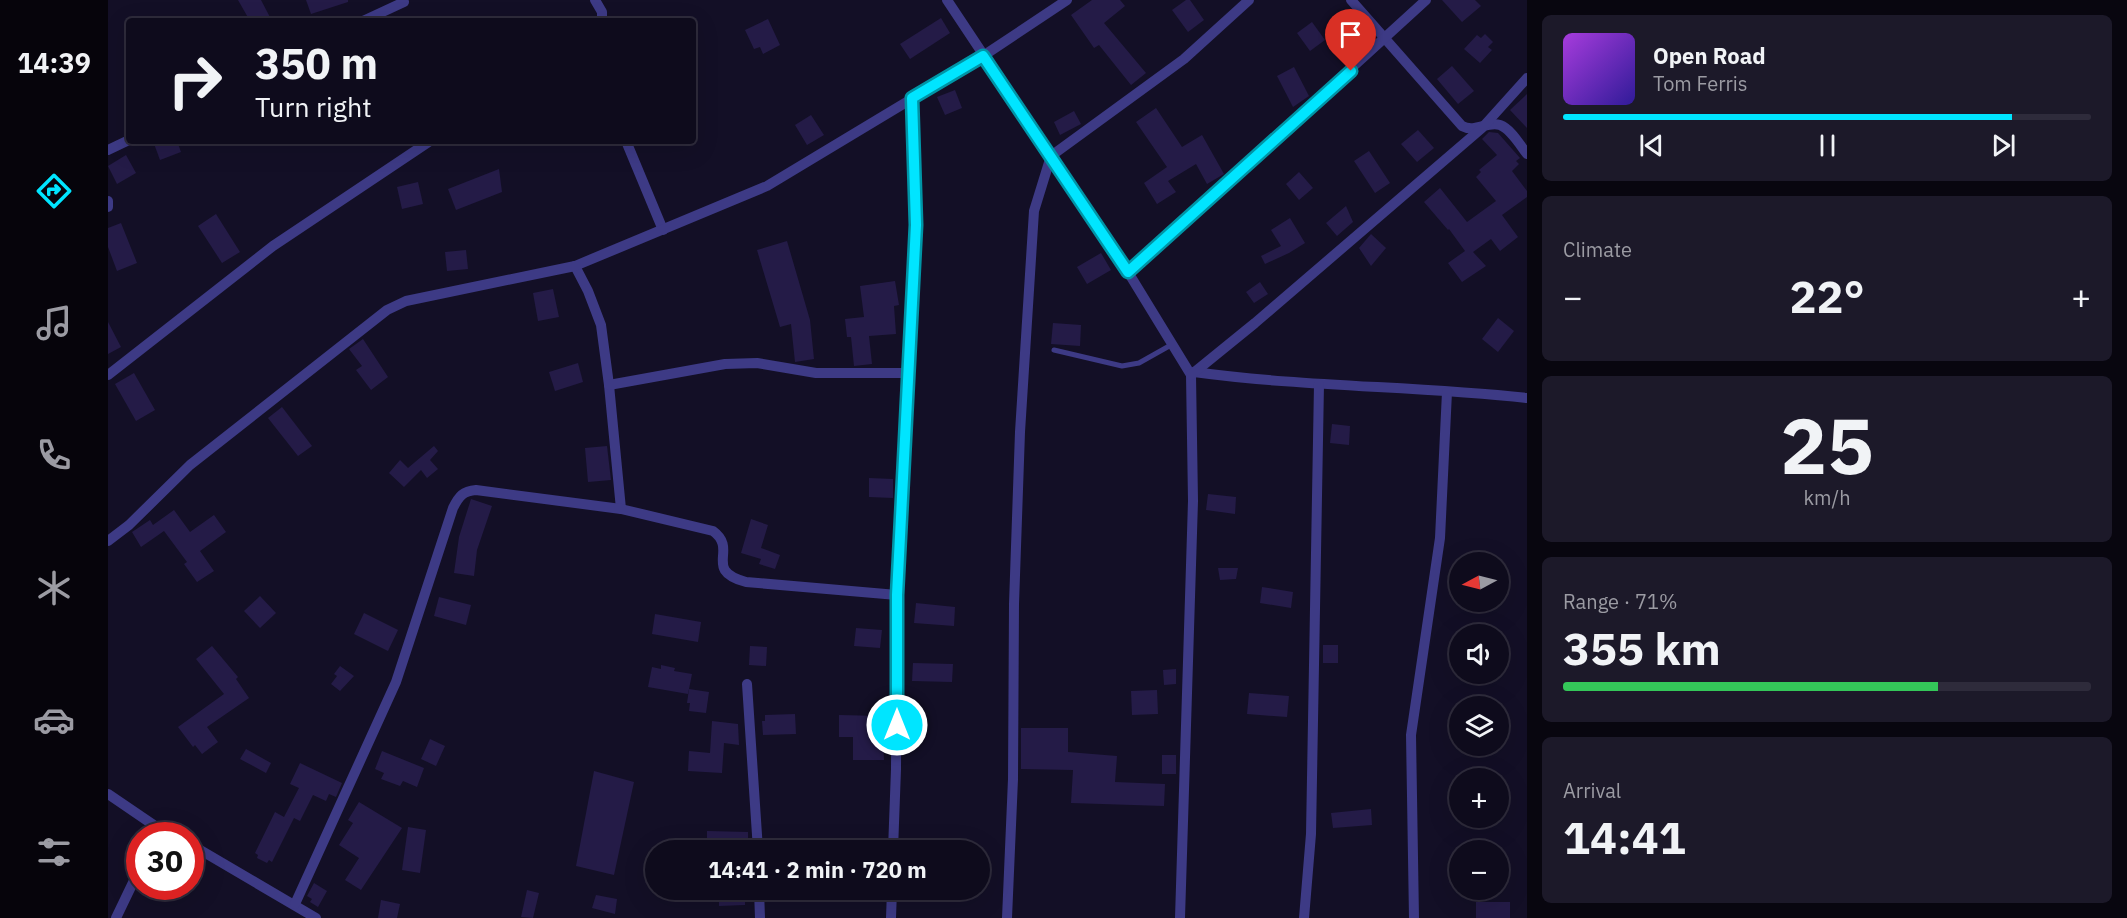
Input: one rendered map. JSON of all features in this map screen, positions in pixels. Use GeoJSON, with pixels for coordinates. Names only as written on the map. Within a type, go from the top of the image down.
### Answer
{"type":"FeatureCollection","features":[{"type":"Feature","properties":{"kind":"street"},"geometry":{"type":"LineString","coordinates":[[595,0],[602,12],[602,18]]}},
{"type":"Feature","properties":{"kind":"street"},"geometry":{"type":"LineString","coordinates":[[947,0],[1128,272],[1171,345],[1192,373],[1193,501],[1180,918]]}},
{"type":"Feature","properties":{"kind":"street"},"geometry":{"type":"LineString","coordinates":[[108,541],[129,525],[190,465],[387,310],[406,301],[575,266],[767,186],[983,56],[1067,0]]}},
{"type":"Feature","properties":{"kind":"street"},"geometry":{"type":"LineString","coordinates":[[1007,918],[1013,779],[1014,604],[1021,420],[1034,211],[1051,156],[1184,59],[1249,0]]}},
{"type":"Feature","properties":{"kind":"street"},"geometry":{"type":"LineString","coordinates":[[1351,0],[1462,126],[1469,129],[1496,124],[1502,126],[1527,154]]}},
{"type":"Feature","properties":{"kind":"street"},"geometry":{"type":"LineString","coordinates":[[1128,272],[1385,40],[1426,0]]}},
{"type":"Feature","properties":{"kind":"street"},"geometry":{"type":"LineString","coordinates":[[369,18],[404,2]]}},
{"type":"Feature","properties":{"kind":"street"},"geometry":{"type":"LineString","coordinates":[[1192,373],[1272,308],[1482,128],[1527,78]]}},
{"type":"Feature","properties":{"kind":"street"},"geometry":{"type":"LineString","coordinates":[[894,840],[897,595],[916,225],[912,98]]}},
{"type":"Feature","properties":{"kind":"street"},"geometry":{"type":"LineString","coordinates":[[108,150],[126,141]]}},
{"type":"Feature","properties":{"kind":"street"},"geometry":{"type":"LineString","coordinates":[[108,375],[273,246],[426,144]]}},
{"type":"Feature","properties":{"kind":"street"},"geometry":{"type":"LineString","coordinates":[[627,144],[663,230]]}},
{"type":"Feature","properties":{"kind":"street"},"geometry":{"type":"LineString","coordinates":[[108,201],[108,207]]}},
{"type":"Feature","properties":{"kind":"street"},"geometry":{"type":"LineString","coordinates":[[575,266],[588,291],[601,325],[621,509]]}},
{"type":"Feature","properties":{"kind":"street"},"geometry":{"type":"LineString","coordinates":[[609,385],[725,364],[757,363],[816,373],[909,374]]}},
{"type":"Feature","properties":{"kind":"street"},"geometry":{"type":"LineString","coordinates":[[1192,373],[1241,379],[1527,398]]}},
{"type":"Feature","properties":{"kind":"street"},"geometry":{"type":"LineString","coordinates":[[1304,918],[1311,834],[1319,384]]}},
{"type":"Feature","properties":{"kind":"street"},"geometry":{"type":"LineString","coordinates":[[1414,918],[1411,735],[1440,538],[1447,392]]}},
{"type":"Feature","properties":{"kind":"street"},"geometry":{"type":"LineString","coordinates":[[295,904],[396,682],[458,497],[466,491],[476,490],[621,509],[713,531],[720,537],[723,545],[722,565],[725,573],[746,582],[897,595]]}},
{"type":"Feature","properties":{"kind":"street"},"geometry":{"type":"LineString","coordinates":[[747,684],[757,840]]}},
{"type":"Feature","properties":{"kind":"street"},"geometry":{"type":"LineString","coordinates":[[108,794],[143,822]]}},
{"type":"Feature","properties":{"kind":"street"},"geometry":{"type":"LineString","coordinates":[[204,852],[295,904],[310,916]]}},
{"type":"Feature","properties":{"kind":"street"},"geometry":{"type":"LineString","coordinates":[[116,918],[126,897]]}},
{"type":"Feature","properties":{"kind":"street"},"geometry":{"type":"LineString","coordinates":[[759,900],[760,918]]}},
{"type":"Feature","properties":{"kind":"street"},"geometry":{"type":"LineString","coordinates":[[891,918],[892,900]]}},
{"type":"Feature","properties":{"kind":"lane"},"geometry":{"type":"LineString","coordinates":[[1054,350],[1122,366],[1139,363],[1171,345]]}},
{"type":"Feature","properties":{"kind":"building"},"geometry":{"type":"Polygon","coordinates":[[[238,0],[261,0],[270,18],[248,18],[238,0]]]}},
{"type":"Feature","properties":{"kind":"building"},"geometry":{"type":"Polygon","coordinates":[[[306,0],[348,0],[348,2],[311,14],[306,0]]]}},
{"type":"Feature","properties":{"kind":"building"},"geometry":{"type":"Polygon","coordinates":[[[1092,0],[1120,0],[1125,6],[1104,23],[1146,73],[1131,85],[1099,45],[1094,48],[1071,15],[1092,0]]]}},
{"type":"Feature","properties":{"kind":"building"},"geometry":{"type":"Polygon","coordinates":[[[1186,0],[1190,0],[1204,20],[1188,32],[1172,10],[1186,0]]]}},
{"type":"Feature","properties":{"kind":"building"},"geometry":{"type":"Polygon","coordinates":[[[1442,0],[1475,0],[1481,6],[1462,22],[1442,0]]]}},
{"type":"Feature","properties":{"kind":"building"},"geometry":{"type":"Polygon","coordinates":[[[941,18],[950,33],[910,59],[900,44],[941,18]]]}},
{"type":"Feature","properties":{"kind":"building"},"geometry":{"type":"Polygon","coordinates":[[[768,19],[780,45],[763,54],[760,47],[754,49],[745,30],[768,19]]]}},
{"type":"Feature","properties":{"kind":"building"},"geometry":{"type":"Polygon","coordinates":[[[1312,22],[1325,40],[1310,51],[1297,33],[1312,22]]]}},
{"type":"Feature","properties":{"kind":"building"},"geometry":{"type":"Polygon","coordinates":[[[1485,34],[1493,42],[1488,47],[1492,50],[1480,63],[1464,49],[1477,35],[1481,38],[1485,34]]]}},
{"type":"Feature","properties":{"kind":"building"},"geometry":{"type":"Polygon","coordinates":[[[1452,66],[1474,91],[1458,104],[1437,79],[1452,66]]]}},
{"type":"Feature","properties":{"kind":"building"},"geometry":{"type":"Polygon","coordinates":[[[1294,67],[1309,96],[1293,107],[1277,76],[1294,67]]]}},
{"type":"Feature","properties":{"kind":"building"},"geometry":{"type":"Polygon","coordinates":[[[955,90],[962,108],[945,115],[937,97],[955,90]]]}},
{"type":"Feature","properties":{"kind":"building"},"geometry":{"type":"Polygon","coordinates":[[[1527,94],[1527,128],[1510,110],[1527,94]]]}},
{"type":"Feature","properties":{"kind":"building"},"geometry":{"type":"Polygon","coordinates":[[[1156,108],[1182,147],[1202,135],[1224,174],[1207,184],[1196,164],[1168,181],[1176,192],[1157,204],[1144,183],[1167,167],[1136,122],[1156,108]]]}},
{"type":"Feature","properties":{"kind":"building"},"geometry":{"type":"Polygon","coordinates":[[[1074,111],[1081,124],[1060,135],[1054,122],[1074,111]]]}},
{"type":"Feature","properties":{"kind":"building"},"geometry":{"type":"Polygon","coordinates":[[[811,115],[824,135],[807,145],[795,125],[811,115]]]}},
{"type":"Feature","properties":{"kind":"building"},"geometry":{"type":"Polygon","coordinates":[[[1418,130],[1434,148],[1417,162],[1401,144],[1418,130]]]}},
{"type":"Feature","properties":{"kind":"building"},"geometry":{"type":"Polygon","coordinates":[[[1489,132],[1498,133],[1520,158],[1516,161],[1519,164],[1512,171],[1527,191],[1527,197],[1502,215],[1518,237],[1500,251],[1491,239],[1473,252],[1486,266],[1462,282],[1448,263],[1465,251],[1449,229],[1424,202],[1440,188],[1467,222],[1496,201],[1476,177],[1481,172],[1479,170],[1497,155],[1482,139],[1489,132]]]}},
{"type":"Feature","properties":{"kind":"building"},"geometry":{"type":"Polygon","coordinates":[[[154,144],[178,144],[181,152],[160,160],[154,144]]]}},
{"type":"Feature","properties":{"kind":"building"},"geometry":{"type":"Polygon","coordinates":[[[1369,151],[1390,183],[1375,193],[1354,161],[1369,151]]]}},
{"type":"Feature","properties":{"kind":"building"},"geometry":{"type":"Polygon","coordinates":[[[126,155],[136,173],[117,184],[108,166],[126,155]]]}},
{"type":"Feature","properties":{"kind":"building"},"geometry":{"type":"Polygon","coordinates":[[[499,169],[502,192],[456,210],[448,189],[499,169]]]}},
{"type":"Feature","properties":{"kind":"building"},"geometry":{"type":"Polygon","coordinates":[[[1299,172],[1313,188],[1299,200],[1286,184],[1299,172]]]}},
{"type":"Feature","properties":{"kind":"building"},"geometry":{"type":"Polygon","coordinates":[[[418,182],[423,204],[402,209],[397,187],[418,182]]]}},
{"type":"Feature","properties":{"kind":"building"},"geometry":{"type":"Polygon","coordinates":[[[1346,206],[1353,222],[1337,236],[1326,223],[1346,206]]]}},
{"type":"Feature","properties":{"kind":"building"},"geometry":{"type":"Polygon","coordinates":[[[216,214],[240,252],[222,263],[198,226],[216,214]]]}},
{"type":"Feature","properties":{"kind":"building"},"geometry":{"type":"Polygon","coordinates":[[[1290,218],[1305,243],[1265,264],[1261,256],[1281,246],[1271,230],[1290,218]]]}},
{"type":"Feature","properties":{"kind":"building"},"geometry":{"type":"Polygon","coordinates":[[[121,223],[137,263],[117,271],[108,247],[108,228],[121,223]]]}},
{"type":"Feature","properties":{"kind":"building"},"geometry":{"type":"Polygon","coordinates":[[[1371,234],[1386,248],[1371,266],[1359,248],[1371,234]]]}},
{"type":"Feature","properties":{"kind":"building"},"geometry":{"type":"Polygon","coordinates":[[[787,241],[810,320],[814,359],[795,362],[791,324],[780,327],[757,250],[787,241]]]}},
{"type":"Feature","properties":{"kind":"building"},"geometry":{"type":"Polygon","coordinates":[[[466,250],[468,269],[447,271],[445,252],[466,250]]]}},
{"type":"Feature","properties":{"kind":"building"},"geometry":{"type":"Polygon","coordinates":[[[1101,253],[1111,270],[1087,284],[1077,267],[1101,253]]]}},
{"type":"Feature","properties":{"kind":"building"},"geometry":{"type":"Polygon","coordinates":[[[895,281],[899,305],[894,306],[896,334],[869,336],[872,364],[854,366],[851,337],[847,337],[845,319],[864,317],[860,286],[895,281]]]}},
{"type":"Feature","properties":{"kind":"building"},"geometry":{"type":"Polygon","coordinates":[[[1260,282],[1268,294],[1254,303],[1246,292],[1260,282]]]}},
{"type":"Feature","properties":{"kind":"building"},"geometry":{"type":"Polygon","coordinates":[[[553,289],[559,317],[538,321],[533,293],[553,289]]]}},
{"type":"Feature","properties":{"kind":"building"},"geometry":{"type":"Polygon","coordinates":[[[1498,318],[1514,331],[1498,352],[1482,339],[1498,318]]]}},
{"type":"Feature","properties":{"kind":"building"},"geometry":{"type":"Polygon","coordinates":[[[108,322],[121,347],[108,354],[108,322]]]}},
{"type":"Feature","properties":{"kind":"building"},"geometry":{"type":"Polygon","coordinates":[[[1053,323],[1081,325],[1080,346],[1051,344],[1053,323]]]}},
{"type":"Feature","properties":{"kind":"building"},"geometry":{"type":"Polygon","coordinates":[[[363,339],[388,377],[371,390],[356,370],[362,366],[349,349],[363,339]]]}},
{"type":"Feature","properties":{"kind":"building"},"geometry":{"type":"Polygon","coordinates":[[[578,363],[583,382],[555,391],[549,372],[578,363]]]}},
{"type":"Feature","properties":{"kind":"building"},"geometry":{"type":"Polygon","coordinates":[[[134,373],[155,410],[136,421],[115,384],[134,373]]]}},
{"type":"Feature","properties":{"kind":"building"},"geometry":{"type":"Polygon","coordinates":[[[282,407],[312,446],[298,456],[268,418],[282,407]]]}},
{"type":"Feature","properties":{"kind":"building"},"geometry":{"type":"Polygon","coordinates":[[[1332,424],[1350,426],[1349,445],[1330,443],[1332,424]]]}},
{"type":"Feature","properties":{"kind":"building"},"geometry":{"type":"Polygon","coordinates":[[[434,446],[438,451],[430,460],[438,469],[427,478],[421,470],[404,487],[389,473],[400,460],[408,468],[434,446]]]}},
{"type":"Feature","properties":{"kind":"building"},"geometry":{"type":"Polygon","coordinates":[[[607,446],[611,480],[588,482],[585,448],[607,446]]]}},
{"type":"Feature","properties":{"kind":"building"},"geometry":{"type":"Polygon","coordinates":[[[869,478],[893,479],[893,498],[869,497],[869,478]]]}},
{"type":"Feature","properties":{"kind":"building"},"geometry":{"type":"Polygon","coordinates":[[[1208,494],[1236,497],[1235,514],[1206,510],[1208,494]]]}},
{"type":"Feature","properties":{"kind":"building"},"geometry":{"type":"Polygon","coordinates":[[[471,499],[492,506],[477,550],[474,576],[454,573],[459,537],[471,499]]]}},
{"type":"Feature","properties":{"kind":"building"},"geometry":{"type":"Polygon","coordinates":[[[174,510],[190,532],[214,515],[226,532],[200,551],[214,571],[197,582],[184,564],[187,562],[164,531],[141,547],[132,532],[150,520],[153,525],[174,510]]]}},
{"type":"Feature","properties":{"kind":"building"},"geometry":{"type":"Polygon","coordinates":[[[751,519],[768,525],[761,548],[780,555],[775,569],[759,564],[761,559],[741,553],[751,519]]]}},
{"type":"Feature","properties":{"kind":"building"},"geometry":{"type":"Polygon","coordinates":[[[1218,568],[1238,568],[1236,579],[1220,580],[1218,568]]]}},
{"type":"Feature","properties":{"kind":"building"},"geometry":{"type":"Polygon","coordinates":[[[1262,587],[1293,592],[1291,608],[1260,603],[1262,587]]]}},
{"type":"Feature","properties":{"kind":"building"},"geometry":{"type":"Polygon","coordinates":[[[260,596],[276,613],[260,628],[244,611],[260,596]]]}},
{"type":"Feature","properties":{"kind":"building"},"geometry":{"type":"Polygon","coordinates":[[[439,597],[471,605],[466,625],[434,616],[439,597]]]}},
{"type":"Feature","properties":{"kind":"building"},"geometry":{"type":"Polygon","coordinates":[[[916,603],[955,607],[954,626],[914,623],[916,603]]]}},
{"type":"Feature","properties":{"kind":"building"},"geometry":{"type":"Polygon","coordinates":[[[364,613],[398,630],[388,651],[354,634],[364,613]]]}},
{"type":"Feature","properties":{"kind":"building"},"geometry":{"type":"Polygon","coordinates":[[[655,614],[701,622],[698,642],[652,634],[655,614]]]}},
{"type":"Feature","properties":{"kind":"building"},"geometry":{"type":"Polygon","coordinates":[[[856,628],[882,630],[880,648],[854,646],[856,628]]]}},
{"type":"Feature","properties":{"kind":"building"},"geometry":{"type":"Polygon","coordinates":[[[1323,645],[1338,645],[1338,663],[1323,663],[1323,645]]]}},
{"type":"Feature","properties":{"kind":"building"},"geometry":{"type":"Polygon","coordinates":[[[212,646],[238,677],[236,679],[249,698],[207,727],[218,742],[202,754],[195,745],[193,747],[178,727],[224,694],[196,659],[212,646]]]}},
{"type":"Feature","properties":{"kind":"building"},"geometry":{"type":"Polygon","coordinates":[[[750,646],[767,647],[766,666],[749,665],[750,646]]]}},
{"type":"Feature","properties":{"kind":"building"},"geometry":{"type":"Polygon","coordinates":[[[913,663],[953,664],[952,682],[912,681],[913,663]]]}},
{"type":"Feature","properties":{"kind":"building"},"geometry":{"type":"Polygon","coordinates":[[[661,665],[675,668],[674,671],[692,674],[688,694],[648,687],[652,667],[661,669],[661,665]]]}},
{"type":"Feature","properties":{"kind":"building"},"geometry":{"type":"Polygon","coordinates":[[[340,666],[354,676],[340,691],[331,684],[340,666]]]}},
{"type":"Feature","properties":{"kind":"building"},"geometry":{"type":"Polygon","coordinates":[[[1176,669],[1176,684],[1164,685],[1163,670],[1176,669]]]}},
{"type":"Feature","properties":{"kind":"building"},"geometry":{"type":"Polygon","coordinates":[[[689,689],[709,692],[706,713],[689,711],[690,703],[687,703],[689,689]]]}},
{"type":"Feature","properties":{"kind":"building"},"geometry":{"type":"Polygon","coordinates":[[[1157,690],[1158,714],[1132,715],[1131,691],[1157,690]]]}},
{"type":"Feature","properties":{"kind":"building"},"geometry":{"type":"Polygon","coordinates":[[[1249,693],[1289,696],[1287,717],[1247,714],[1249,693]]]}},
{"type":"Feature","properties":{"kind":"building"},"geometry":{"type":"Polygon","coordinates":[[[795,714],[796,734],[763,735],[762,721],[765,721],[765,715],[795,714]]]}},
{"type":"Feature","properties":{"kind":"building"},"geometry":{"type":"Polygon","coordinates":[[[839,715],[882,716],[884,760],[853,760],[853,737],[839,737],[839,715]]]}},
{"type":"Feature","properties":{"kind":"building"},"geometry":{"type":"Polygon","coordinates":[[[712,721],[738,724],[739,745],[724,743],[722,773],[688,771],[689,751],[710,753],[712,721]]]}},
{"type":"Feature","properties":{"kind":"building"},"geometry":{"type":"Polygon","coordinates":[[[1021,728],[1068,728],[1068,752],[1117,756],[1115,782],[1165,784],[1164,806],[1071,803],[1073,770],[1021,769],[1021,728]]]}},
{"type":"Feature","properties":{"kind":"building"},"geometry":{"type":"Polygon","coordinates":[[[430,739],[445,746],[436,766],[421,759],[430,739]]]}},
{"type":"Feature","properties":{"kind":"building"},"geometry":{"type":"Polygon","coordinates":[[[246,749],[271,763],[266,773],[240,759],[246,749]]]}},
{"type":"Feature","properties":{"kind":"building"},"geometry":{"type":"Polygon","coordinates":[[[382,751],[424,768],[417,787],[403,781],[400,786],[381,779],[384,773],[375,769],[382,751]]]}},
{"type":"Feature","properties":{"kind":"building"},"geometry":{"type":"Polygon","coordinates":[[[1162,755],[1176,755],[1176,774],[1162,774],[1162,755]]]}},
{"type":"Feature","properties":{"kind":"building"},"geometry":{"type":"Polygon","coordinates":[[[300,763],[342,783],[336,797],[329,794],[326,801],[313,795],[300,821],[294,818],[272,862],[269,860],[267,863],[257,858],[258,855],[255,853],[275,812],[284,817],[299,788],[290,784],[300,763]]]}},
{"type":"Feature","properties":{"kind":"building"},"geometry":{"type":"Polygon","coordinates":[[[594,771],[634,782],[614,875],[576,866],[594,771]]]}},
{"type":"Feature","properties":{"kind":"building"},"geometry":{"type":"Polygon","coordinates":[[[359,802],[402,828],[361,890],[345,880],[359,858],[339,845],[353,823],[348,820],[359,802]]]}},
{"type":"Feature","properties":{"kind":"building"},"geometry":{"type":"Polygon","coordinates":[[[1371,809],[1372,825],[1333,828],[1331,813],[1371,809]]]}},
{"type":"Feature","properties":{"kind":"building"},"geometry":{"type":"Polygon","coordinates":[[[408,827],[426,830],[420,873],[402,870],[408,827]]]}},
{"type":"Feature","properties":{"kind":"building"},"geometry":{"type":"Polygon","coordinates":[[[707,831],[748,832],[748,840],[707,840],[707,831]]]}},
{"type":"Feature","properties":{"kind":"building"},"geometry":{"type":"Polygon","coordinates":[[[314,883],[327,891],[318,907],[310,902],[312,899],[307,896],[314,883]]]}},
{"type":"Feature","properties":{"kind":"building"},"geometry":{"type":"Polygon","coordinates":[[[527,890],[539,893],[533,918],[521,917],[527,890]]]}},
{"type":"Feature","properties":{"kind":"building"},"geometry":{"type":"Polygon","coordinates":[[[596,895],[617,899],[615,914],[592,908],[596,895]]]}},
{"type":"Feature","properties":{"kind":"building"},"geometry":{"type":"Polygon","coordinates":[[[381,900],[400,904],[397,918],[378,918],[381,900]]]}},
{"type":"Feature","properties":{"kind":"building"},"geometry":{"type":"Polygon","coordinates":[[[719,900],[745,900],[745,905],[719,906],[719,900]]]}},
{"type":"Feature","properties":{"kind":"building"},"geometry":{"type":"Polygon","coordinates":[[[1476,902],[1510,902],[1510,918],[1476,918],[1476,902]]]}},
{"type":"Feature","properties":{"kind":"route"},"geometry":{"type":"LineString","coordinates":[[897,725],[897,595],[916,225],[912,98],[983,56],[1128,272],[1351,71]]}}]}
